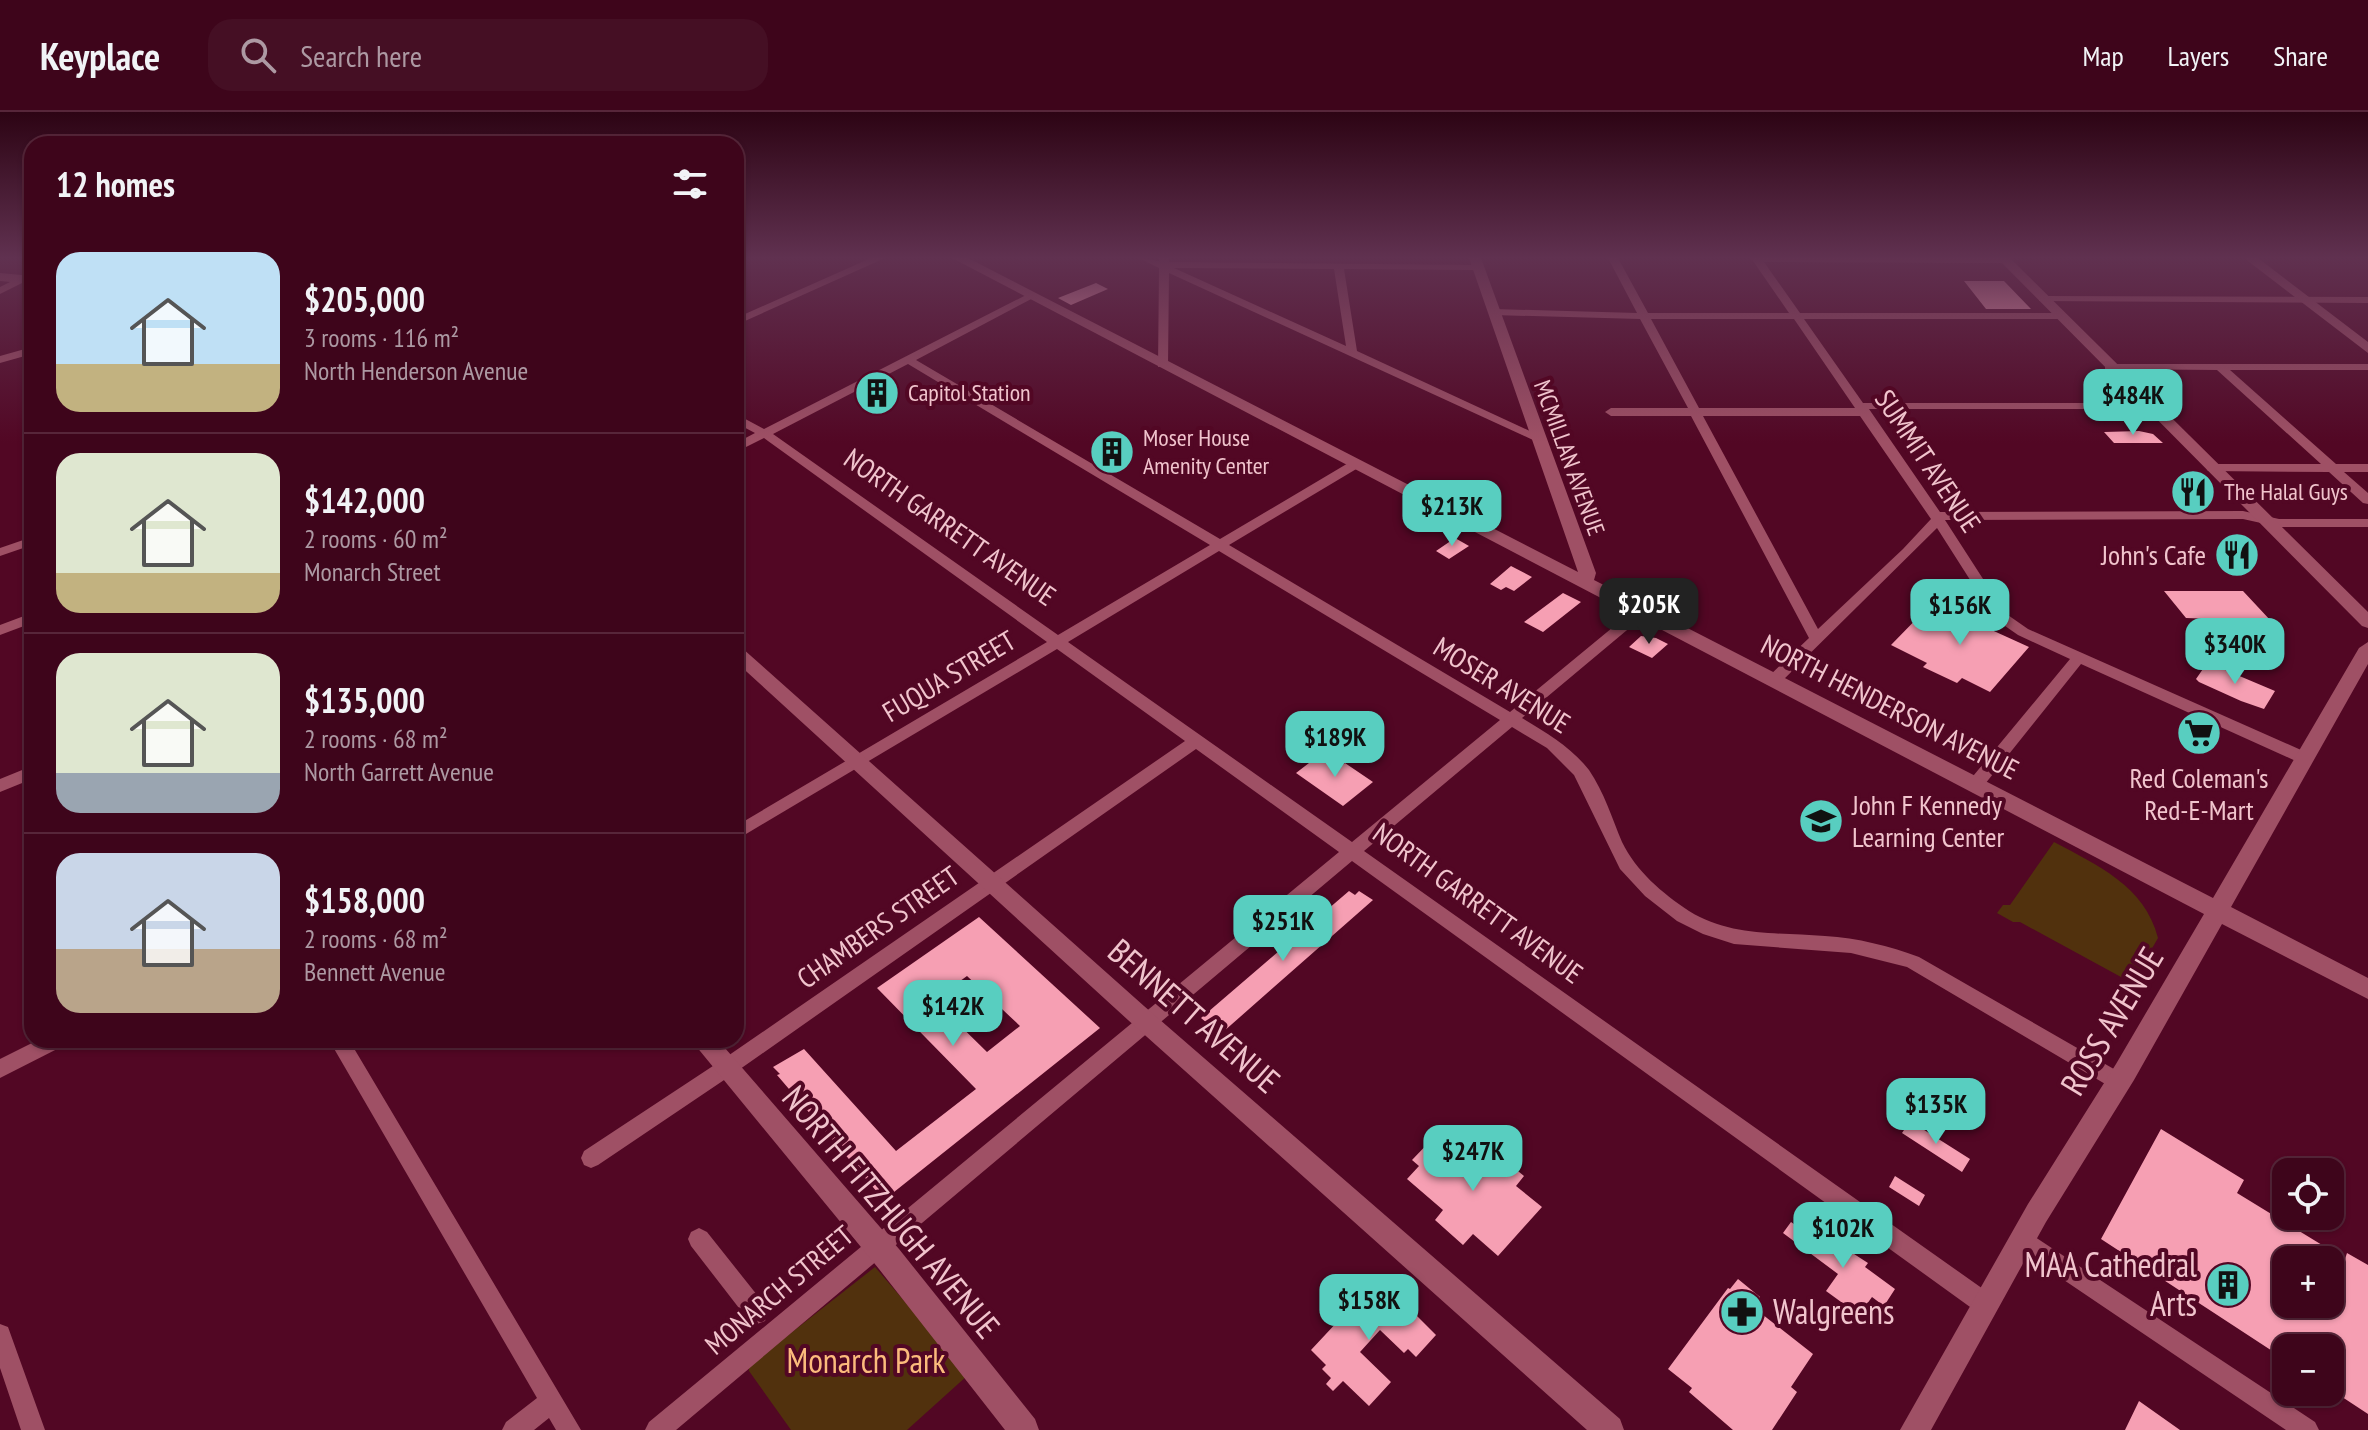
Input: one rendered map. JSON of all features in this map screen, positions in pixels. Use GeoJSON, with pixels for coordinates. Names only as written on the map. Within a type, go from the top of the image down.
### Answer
{"type":"FeatureCollection","features":[{"type":"Feature","properties":{"kind":"street"},"geometry":{"type":"LineString","coordinates":[[744,444],[988,320]]}},
{"type":"Feature","properties":{"kind":"street","name":"NORTH HENDERSON AVENUE"},"geometry":{"type":"LineString","coordinates":[[1076,320],[2368,989]]}},
{"type":"Feature","properties":{"kind":"street"},"geometry":{"type":"LineString","coordinates":[[1162,365],[1163,320]]}},
{"type":"Feature","properties":{"kind":"street"},"geometry":{"type":"LineString","coordinates":[[1285,320],[1537,437]]}},
{"type":"Feature","properties":{"kind":"street"},"geometry":{"type":"LineString","coordinates":[[1347,320],[1352,351]]}},
{"type":"Feature","properties":{"kind":"street","name":"MCMILLAN AVENUE"},"geometry":{"type":"LineString","coordinates":[[1497,320],[1587,573],[1585,583]]}},
{"type":"Feature","properties":{"kind":"street"},"geometry":{"type":"LineString","coordinates":[[1647,320],[1817,640]]}},
{"type":"Feature","properties":{"kind":"street","name":"SUMMIT AVENUE"},"geometry":{"type":"LineString","coordinates":[[1799,320],[1863,409],[2000,616],[2023,632],[2304,758]]}},
{"type":"Feature","properties":{"kind":"street"},"geometry":{"type":"LineString","coordinates":[[2063,320],[2368,622]]}},
{"type":"Feature","properties":{"kind":"street"},"geometry":{"type":"LineString","coordinates":[[2329,320],[2368,349]]}},
{"type":"Feature","properties":{"kind":"street"},"geometry":{"type":"LineString","coordinates":[[0,360],[24,352]]}},
{"type":"Feature","properties":{"kind":"street","name":"MOSER AVENUE"},"geometry":{"type":"LineString","coordinates":[[910,361],[1553,744],[1572,761],[1591,787],[1620,859],[1642,885],[1687,918],[1711,930],[1743,938],[1857,946],[1913,962],[2119,1082]]}},
{"type":"Feature","properties":{"kind":"street"},"geometry":{"type":"LineString","coordinates":[[2109,367],[2368,367]]}},
{"type":"Feature","properties":{"kind":"street"},"geometry":{"type":"LineString","coordinates":[[2220,367],[2368,500]]}},
{"type":"Feature","properties":{"kind":"street"},"geometry":{"type":"LineString","coordinates":[[1611,412],[2149,406]]}},
{"type":"Feature","properties":{"kind":"street","name":"NORTH GARRETT AVENUE"},"geometry":{"type":"LineString","coordinates":[[744,422],[1059,641],[1985,1304]]}},
{"type":"Feature","properties":{"kind":"street","name":"FUQUA STREET"},"geometry":{"type":"LineString","coordinates":[[744,829],[1354,465]]}},
{"type":"Feature","properties":{"kind":"street"},"geometry":{"type":"LineString","coordinates":[[2212,468],[2368,468]]}},
{"type":"Feature","properties":{"kind":"street"},"geometry":{"type":"LineString","coordinates":[[1773,681],[1941,516],[2231,514],[2279,523],[2368,523]]}},
{"type":"Feature","properties":{"kind":"street"},"geometry":{"type":"LineString","coordinates":[[0,552],[24,544]]}},
{"type":"Feature","properties":{"kind":"street","name":"MONARCH STREET"},"geometry":{"type":"LineString","coordinates":[[657,1430],[1640,612]]}},
{"type":"Feature","properties":{"kind":"street"},"geometry":{"type":"LineString","coordinates":[[0,630],[24,621]]}},
{"type":"Feature","properties":{"kind":"street","name":"ROSS AVENUE"},"geometry":{"type":"LineString","coordinates":[[1915,1430],[1985,1304],[2119,1082],[2368,648]]}},
{"type":"Feature","properties":{"kind":"street"},"geometry":{"type":"LineString","coordinates":[[1975,785],[2079,657]]}},
{"type":"Feature","properties":{"kind":"street","name":"BENNETT AVENUE"},"geometry":{"type":"LineString","coordinates":[[744,659],[1146,1023],[1609,1430]]}},
{"type":"Feature","properties":{"kind":"street","name":"CHAMBERS STREET"},"geometry":{"type":"LineString","coordinates":[[591,1158],[726,1068],[1197,740]]}},
{"type":"Feature","properties":{"kind":"street"},"geometry":{"type":"LineString","coordinates":[[0,786],[24,776]]}},
{"type":"Feature","properties":{"kind":"street"},"geometry":{"type":"LineString","coordinates":[[0,1069],[41,1048]]}},
{"type":"Feature","properties":{"kind":"street"},"geometry":{"type":"LineString","coordinates":[[344,1048],[569,1430]]}},
{"type":"Feature","properties":{"kind":"street","name":"NORTH FITZHUGH AVENUE"},"geometry":{"type":"LineString","coordinates":[[710,1048],[878,1246],[1024,1430]]}},
{"type":"Feature","properties":{"kind":"street"},"geometry":{"type":"LineString","coordinates":[[699,1239],[757,1313]]}},
{"type":"Feature","properties":{"kind":"street"},"geometry":{"type":"LineString","coordinates":[[2023,1240],[2307,1430]]}},
{"type":"Feature","properties":{"kind":"street"},"geometry":{"type":"LineString","coordinates":[[0,1335],[33,1430]]}},
{"type":"Feature","properties":{"kind":"street"},"geometry":{"type":"LineString","coordinates":[[514,1430],[551,1402]]}},
{"type":"Feature","properties":{"kind":"green space"},"geometry":{"type":"Polygon","coordinates":[[[2054,842],[2117,879],[2131,891],[2152,920],[2158,938],[2132,983],[2020,922],[2013,922],[1997,913],[2003,905],[2010,905],[2054,842]]]}},
{"type":"Feature","properties":{"kind":"green space","name":"Monarch Park"},"geometry":{"type":"Polygon","coordinates":[[[875,1267],[968,1375],[907,1430],[791,1430],[749,1371],[749,1366],[875,1267]]]}},
{"type":"Feature","properties":{"kind":"building"},"geometry":{"type":"Polygon","coordinates":[[[2139,431],[2153,434],[2163,443],[2114,443],[2104,432],[2139,431]]]}},
{"type":"Feature","properties":{"kind":"building"},"geometry":{"type":"Polygon","coordinates":[[[1455,538],[1469,546],[1449,559],[1436,551],[1455,538]]]}},
{"type":"Feature","properties":{"kind":"building"},"geometry":{"type":"Polygon","coordinates":[[[1511,566],[1532,577],[1514,591],[1506,587],[1501,590],[1490,584],[1511,566]]]}},
{"type":"Feature","properties":{"kind":"building"},"geometry":{"type":"Polygon","coordinates":[[[2164,591],[2243,591],[2271,621],[2186,618],[2164,591]]]}},
{"type":"Feature","properties":{"kind":"building"},"geometry":{"type":"Polygon","coordinates":[[[1563,593],[1581,602],[1543,632],[1524,622],[1563,593]]]}},
{"type":"Feature","properties":{"kind":"building"},"geometry":{"type":"Polygon","coordinates":[[[1932,603],[1946,609],[1950,604],[1974,604],[1963,617],[2029,647],[1990,692],[1962,678],[1957,683],[1923,667],[1927,663],[1891,645],[1932,603]]]}},
{"type":"Feature","properties":{"kind":"building"},"geometry":{"type":"Polygon","coordinates":[[[1641,636],[1668,644],[1652,658],[1629,647],[1641,636]]]}},
{"type":"Feature","properties":{"kind":"building"},"geometry":{"type":"Polygon","coordinates":[[[2211,664],[2275,691],[2264,709],[2199,682],[2196,679],[2205,666],[2211,664]]]}},
{"type":"Feature","properties":{"kind":"building"},"geometry":{"type":"Polygon","coordinates":[[[1322,753],[1341,766],[1345,763],[1373,782],[1343,806],[1296,773],[1322,753]]]}},
{"type":"Feature","properties":{"kind":"building"},"geometry":{"type":"Polygon","coordinates":[[[1349,891],[1355,895],[1359,891],[1373,900],[1215,1039],[1201,1028],[1207,1023],[1201,1018],[1349,891]]]}},
{"type":"Feature","properties":{"kind":"building"},"geometry":{"type":"Polygon","coordinates":[[[979,917],[1100,1028],[884,1200],[773,1067],[804,1049],[896,1151],[976,1089],[877,988],[979,917]],[[967,976],[934,1000],[987,1052],[1020,1026],[967,976]]]}},
{"type":"Feature","properties":{"kind":"building"},"geometry":{"type":"Polygon","coordinates":[[[1910,1121],[1970,1159],[1962,1172],[1902,1133],[1910,1121]]]}},
{"type":"Feature","properties":{"kind":"building","name":"MAA Cathedral Arts"},"geometry":{"type":"Polygon","coordinates":[[[2161,1129],[2244,1180],[2237,1193],[2272,1214],[2272,1230],[2298,1230],[2324,1246],[2272,1246],[2272,1318],[2344,1318],[2344,1258],[2347,1253],[2368,1265],[2368,1414],[2344,1398],[2344,1334],[2272,1334],[2272,1351],[2101,1239],[2161,1129]]]}},
{"type":"Feature","properties":{"kind":"building"},"geometry":{"type":"Polygon","coordinates":[[[1452,1132],[1487,1162],[1496,1153],[1524,1176],[1516,1186],[1542,1207],[1498,1256],[1473,1234],[1463,1245],[1435,1220],[1443,1210],[1407,1179],[1419,1166],[1412,1160],[1435,1136],[1442,1142],[1452,1132]]]}},
{"type":"Feature","properties":{"kind":"building"},"geometry":{"type":"Polygon","coordinates":[[[1895,1176],[1925,1195],[1919,1206],[1889,1187],[1895,1176]]]}},
{"type":"Feature","properties":{"kind":"building"},"geometry":{"type":"Polygon","coordinates":[[[1791,1222],[1805,1232],[1809,1225],[1868,1263],[1865,1267],[1895,1289],[1884,1306],[1872,1297],[1859,1315],[1826,1291],[1838,1274],[1783,1233],[1791,1222]]]}},
{"type":"Feature","properties":{"kind":"building","name":"Walgreens"},"geometry":{"type":"Polygon","coordinates":[[[1738,1279],[1760,1297],[1753,1307],[1813,1354],[1791,1387],[1797,1392],[1772,1430],[1733,1430],[1689,1392],[1692,1388],[1668,1369],[1738,1279]]]}},
{"type":"Feature","properties":{"kind":"building"},"geometry":{"type":"Polygon","coordinates":[[[1380,1284],[1393,1297],[1396,1295],[1436,1335],[1416,1357],[1408,1349],[1404,1353],[1380,1330],[1360,1352],[1391,1382],[1369,1406],[1343,1381],[1333,1391],[1326,1384],[1331,1378],[1322,1369],[1326,1365],[1311,1350],[1353,1305],[1357,1309],[1380,1284]]]}},
{"type":"Feature","properties":{"kind":"building"},"geometry":{"type":"Polygon","coordinates":[[[2139,1401],[2180,1430],[2125,1430],[2139,1401]]]}},
{"type":"Feature","properties":{"kind":"place","name":"Capitol Station"},"geometry":{"type":"Point","coordinates":[877,393]}},
{"type":"Feature","properties":{"kind":"place","name":"Moser House Amenity Center"},"geometry":{"type":"Point","coordinates":[1112,452]}},
{"type":"Feature","properties":{"kind":"place","name":"The Halal Guys"},"geometry":{"type":"Point","coordinates":[2193,492]}},
{"type":"Feature","properties":{"kind":"place","name":"John's Cafe"},"geometry":{"type":"Point","coordinates":[2237,555]}},
{"type":"Feature","properties":{"kind":"place","name":"Red Coleman's Red-E-Mart"},"geometry":{"type":"Point","coordinates":[2199,733]}},
{"type":"Feature","properties":{"kind":"place","name":"John F Kennedy Learning Center"},"geometry":{"type":"Point","coordinates":[1821,821]}},
{"type":"Feature","properties":{"kind":"place","name":"MAA Cathedral Arts"},"geometry":{"type":"Point","coordinates":[2228,1285]}},
{"type":"Feature","properties":{"kind":"place","name":"Walgreens"},"geometry":{"type":"Point","coordinates":[1742,1312]}}]}
